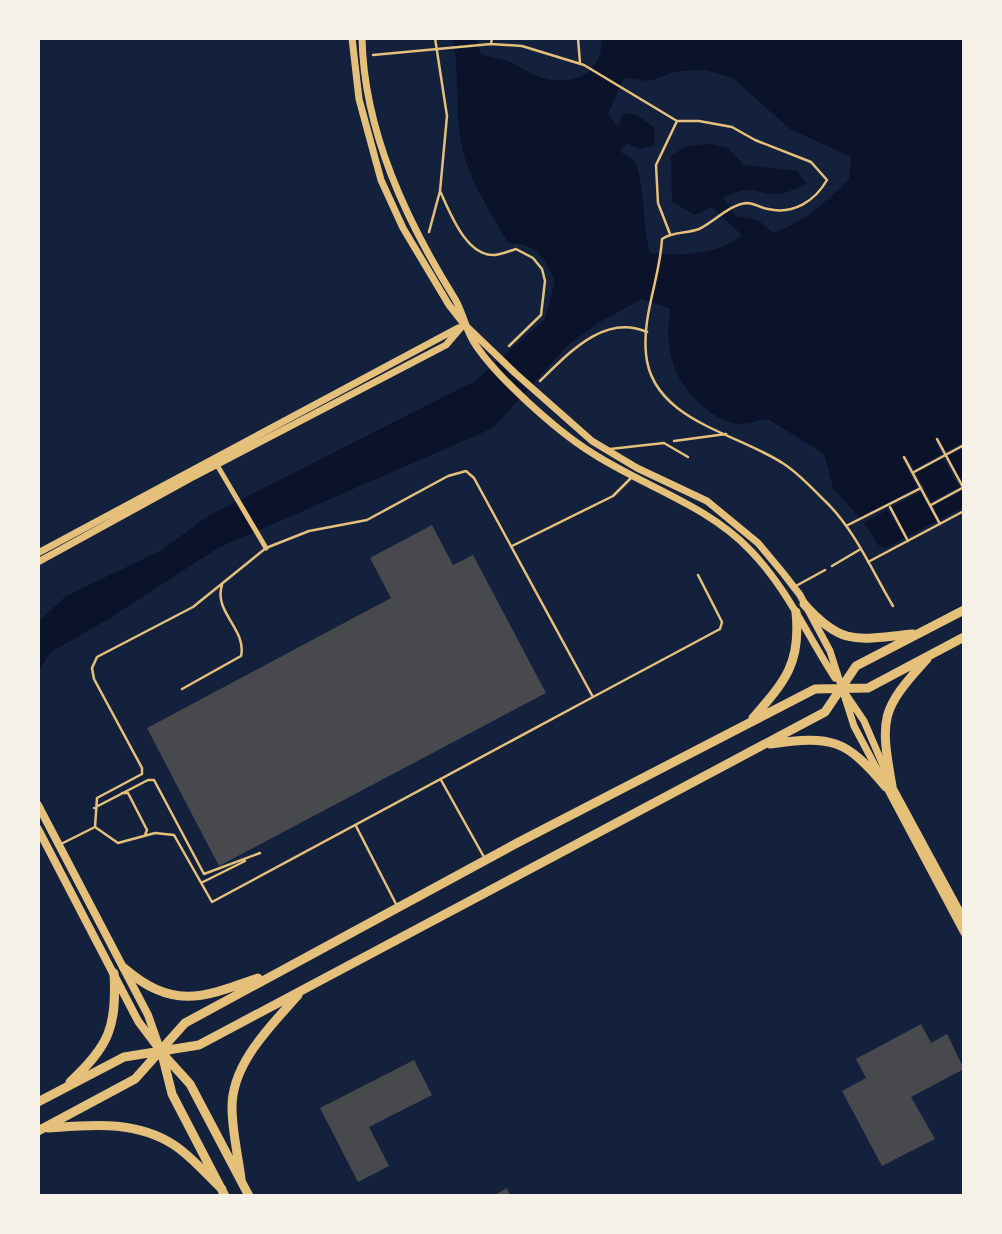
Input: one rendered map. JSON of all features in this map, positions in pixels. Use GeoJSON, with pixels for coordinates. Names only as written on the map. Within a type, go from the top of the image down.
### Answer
{"type":"FeatureCollection","features":[{"type":"Feature","properties":{"kind":"main road"},"geometry":{"type":"LineString","coordinates":[[804,604],[825,628],[844,637],[919,634]]}},
{"type":"Feature","properties":{"kind":"main road"},"geometry":{"type":"LineString","coordinates":[[38,1102],[124,1057],[199,1045],[825,712],[856,666],[964,610]]}},
{"type":"Feature","properties":{"kind":"main road"},"geometry":{"type":"LineString","coordinates":[[749,723],[784,683],[794,660],[799,640],[796,611]]}},
{"type":"Feature","properties":{"kind":"main road"},"geometry":{"type":"LineString","coordinates":[[41,1130],[135,1079],[184,1023],[485,860],[815,689],[868,688],[964,637]]}},
{"type":"Feature","properties":{"kind":"main road"},"geometry":{"type":"LineString","coordinates":[[889,786],[883,733],[888,714],[897,692],[932,654]]}},
{"type":"Feature","properties":{"kind":"main road"},"geometry":{"type":"LineString","coordinates":[[761,745],[803,739],[835,741],[861,757],[889,786]]}},
{"type":"Feature","properties":{"kind":"main road"},"geometry":{"type":"LineString","coordinates":[[38,805],[148,1016],[172,1094],[224,1192]]}},
{"type":"Feature","properties":{"kind":"main road"},"geometry":{"type":"LineString","coordinates":[[38,829],[138,1021],[161,1052],[191,1084],[250,1195]]}},
{"type":"Feature","properties":{"kind":"main road"},"geometry":{"type":"LineString","coordinates":[[124,968],[147,988],[197,997],[282,970]]}},
{"type":"Feature","properties":{"kind":"main road"},"geometry":{"type":"LineString","coordinates":[[60,1090],[95,1059],[109,1032],[116,1007],[114,973]]}},
{"type":"Feature","properties":{"kind":"main road"},"geometry":{"type":"LineString","coordinates":[[241,1179],[232,1105],[237,1081],[258,1041],[304,989]]}},
{"type":"Feature","properties":{"kind":"main road"},"geometry":{"type":"LineString","coordinates":[[41,1130],[107,1124],[145,1131],[175,1146],[224,1192]]}},
{"type":"Feature","properties":{"kind":"street"},"geometry":{"type":"LineString","coordinates":[[352,38],[359,99],[381,180],[430,278],[464,324],[483,356],[545,415],[586,449],[632,477],[701,511],[750,550],[796,611],[864,721],[889,786],[964,933]]}},
{"type":"Feature","properties":{"kind":"street"},"geometry":{"type":"LineString","coordinates":[[362,38],[369,97],[391,176],[425,246],[457,302],[464,324],[552,407],[607,449],[648,474],[707,501],[758,543],[794,587],[804,604],[830,651],[841,687]]}},
{"type":"Feature","properties":{"kind":"street"},"geometry":{"type":"LineString","coordinates":[[38,562],[446,345],[464,324]]}},
{"type":"Feature","properties":{"kind":"street"},"geometry":{"type":"LineString","coordinates":[[38,552],[464,324]]}},
{"type":"Feature","properties":{"kind":"street"},"geometry":{"type":"LineString","coordinates":[[217,465],[239,498],[266,548]]}},
{"type":"Feature","properties":{"kind":"street"},"geometry":{"type":"LineString","coordinates":[[889,786],[964,919]]}},
{"type":"Feature","properties":{"kind":"lane"},"geometry":{"type":"LineString","coordinates":[[607,449],[663,443],[688,457]]}},
{"type":"Feature","properties":{"kind":"lane"},"geometry":{"type":"LineString","coordinates":[[95,827],[94,808],[97,798],[142,774],[142,768],[94,679],[92,668],[97,657],[193,607],[266,548],[309,531],[367,520],[448,475],[466,471],[474,478],[593,696]]}},
{"type":"Feature","properties":{"kind":"lane"},"geometry":{"type":"LineString","coordinates":[[513,546],[613,496],[632,477]]}},
{"type":"Feature","properties":{"kind":"lane"},"geometry":{"type":"LineString","coordinates":[[794,587],[825,570]]}},
{"type":"Feature","properties":{"kind":"lane"},"geometry":{"type":"LineString","coordinates":[[95,827],[118,843],[167,832],[174,835],[212,902],[720,629],[722,622],[698,575]]}},
{"type":"Feature","properties":{"kind":"lane"},"geometry":{"type":"LineString","coordinates":[[182,689],[241,656],[243,648],[238,635],[221,604],[219,593],[223,582]]}},
{"type":"Feature","properties":{"kind":"lane"},"geometry":{"type":"LineString","coordinates":[[94,808],[148,780],[154,780],[204,874],[260,853],[201,883]]}},
{"type":"Feature","properties":{"kind":"lane"},"geometry":{"type":"LineString","coordinates":[[441,780],[485,860]]}},
{"type":"Feature","properties":{"kind":"lane"},"geometry":{"type":"LineString","coordinates":[[122,793],[128,793],[148,830],[144,836]]}},
{"type":"Feature","properties":{"kind":"lane"},"geometry":{"type":"LineString","coordinates":[[356,826],[398,907]]}},
{"type":"Feature","properties":{"kind":"lane"},"geometry":{"type":"LineString","coordinates":[[60,844],[95,827]]}},
{"type":"Feature","properties":{"kind":"path"},"geometry":{"type":"LineString","coordinates":[[425,246],[440,191],[447,116],[435,38]]}},
{"type":"Feature","properties":{"kind":"path"},"geometry":{"type":"LineString","coordinates":[[491,44],[492,38]]}},
{"type":"Feature","properties":{"kind":"path"},"geometry":{"type":"LineString","coordinates":[[578,38],[582,65]]}},
{"type":"Feature","properties":{"kind":"path"},"geometry":{"type":"LineString","coordinates":[[362,55],[436,47],[491,44],[522,46],[582,65],[677,121],[699,121],[732,127],[755,140],[811,162],[827,180],[820,192],[793,210],[766,209],[748,203],[734,206],[719,218],[684,234],[670,234],[662,239],[647,319],[646,355],[656,386],[679,411],[785,465],[827,502],[846,526],[893,606]]}},
{"type":"Feature","properties":{"kind":"path"},"geometry":{"type":"LineString","coordinates":[[670,234],[658,203],[656,166],[677,121]]}},
{"type":"Feature","properties":{"kind":"path"},"geometry":{"type":"LineString","coordinates":[[440,191],[457,227],[475,248],[492,256],[516,249],[533,258],[542,269],[545,281],[541,314],[509,346]]}},
{"type":"Feature","properties":{"kind":"path"},"geometry":{"type":"LineString","coordinates":[[538,384],[575,348],[600,331],[627,327],[647,332]]}},
{"type":"Feature","properties":{"kind":"path"},"geometry":{"type":"LineString","coordinates":[[663,443],[727,434]]}},
{"type":"Feature","properties":{"kind":"path"},"geometry":{"type":"LineString","coordinates":[[931,505],[963,488],[937,439]]}},
{"type":"Feature","properties":{"kind":"path"},"geometry":{"type":"LineString","coordinates":[[913,472],[964,445]]}},
{"type":"Feature","properties":{"kind":"path"},"geometry":{"type":"LineString","coordinates":[[904,457],[940,524]]}},
{"type":"Feature","properties":{"kind":"path"},"geometry":{"type":"LineString","coordinates":[[846,526],[921,488]]}},
{"type":"Feature","properties":{"kind":"path"},"geometry":{"type":"LineString","coordinates":[[889,505],[908,541]]}},
{"type":"Feature","properties":{"kind":"path"},"geometry":{"type":"LineString","coordinates":[[867,563],[964,511]]}},
{"type":"Feature","properties":{"kind":"path"},"geometry":{"type":"LineString","coordinates":[[825,570],[859,550]]}},
{"type":"Feature","properties":{"kind":"water"},"geometry":{"type":"Polygon","coordinates":[[[453,39],[476,39],[481,55],[508,61],[543,78],[564,81],[582,76],[596,64],[602,43],[598,39],[963,39],[963,507],[886,548],[879,546],[864,523],[833,488],[824,454],[768,419],[744,424],[731,423],[703,407],[692,396],[682,383],[671,356],[668,341],[671,309],[642,299],[598,323],[567,346],[493,428],[218,548],[110,618],[50,653],[39,670],[39,621],[66,596],[162,550],[208,516],[475,381],[545,319],[555,281],[551,272],[543,258],[533,249],[508,243],[471,175],[460,137],[453,39]],[[705,70],[678,71],[649,81],[624,78],[608,114],[618,127],[623,113],[637,115],[655,128],[654,146],[640,149],[627,143],[619,151],[635,161],[641,184],[650,253],[698,253],[722,247],[742,235],[712,207],[695,215],[672,202],[671,156],[686,146],[710,144],[728,148],[744,165],[797,171],[807,184],[779,194],[748,190],[723,198],[736,216],[758,220],[773,233],[804,217],[849,179],[851,157],[790,129],[733,78],[705,70]]]}},
{"type":"Feature","properties":{"kind":"pier"},"geometry":{"type":"Polygon","coordinates":[[[939,438],[946,452],[963,442],[963,448],[948,456],[963,485],[963,493],[962,491],[933,506],[940,519],[937,521],[920,492],[892,507],[907,536],[905,538],[887,510],[864,523],[860,519],[917,487],[902,458],[906,456],[914,469],[942,454],[935,441],[939,438]],[[943,458],[916,473],[931,501],[959,487],[943,458]]]}},
{"type":"Feature","properties":{"kind":"building"},"geometry":{"type":"Polygon","coordinates":[[[432,525],[453,565],[473,555],[546,693],[219,866],[147,728],[391,598],[370,558],[432,525]]]}},
{"type":"Feature","properties":{"kind":"building"},"geometry":{"type":"Polygon","coordinates":[[[921,1024],[931,1043],[947,1034],[964,1069],[911,1097],[935,1139],[882,1166],[842,1091],[866,1078],[856,1059],[921,1024]]]}},
{"type":"Feature","properties":{"kind":"building"},"geometry":{"type":"Polygon","coordinates":[[[414,1060],[432,1095],[369,1127],[389,1166],[358,1182],[320,1108],[414,1060]]]}},
{"type":"Feature","properties":{"kind":"building"},"geometry":{"type":"Polygon","coordinates":[[[507,1188],[510,1196],[493,1196],[507,1188]]]}}]}
